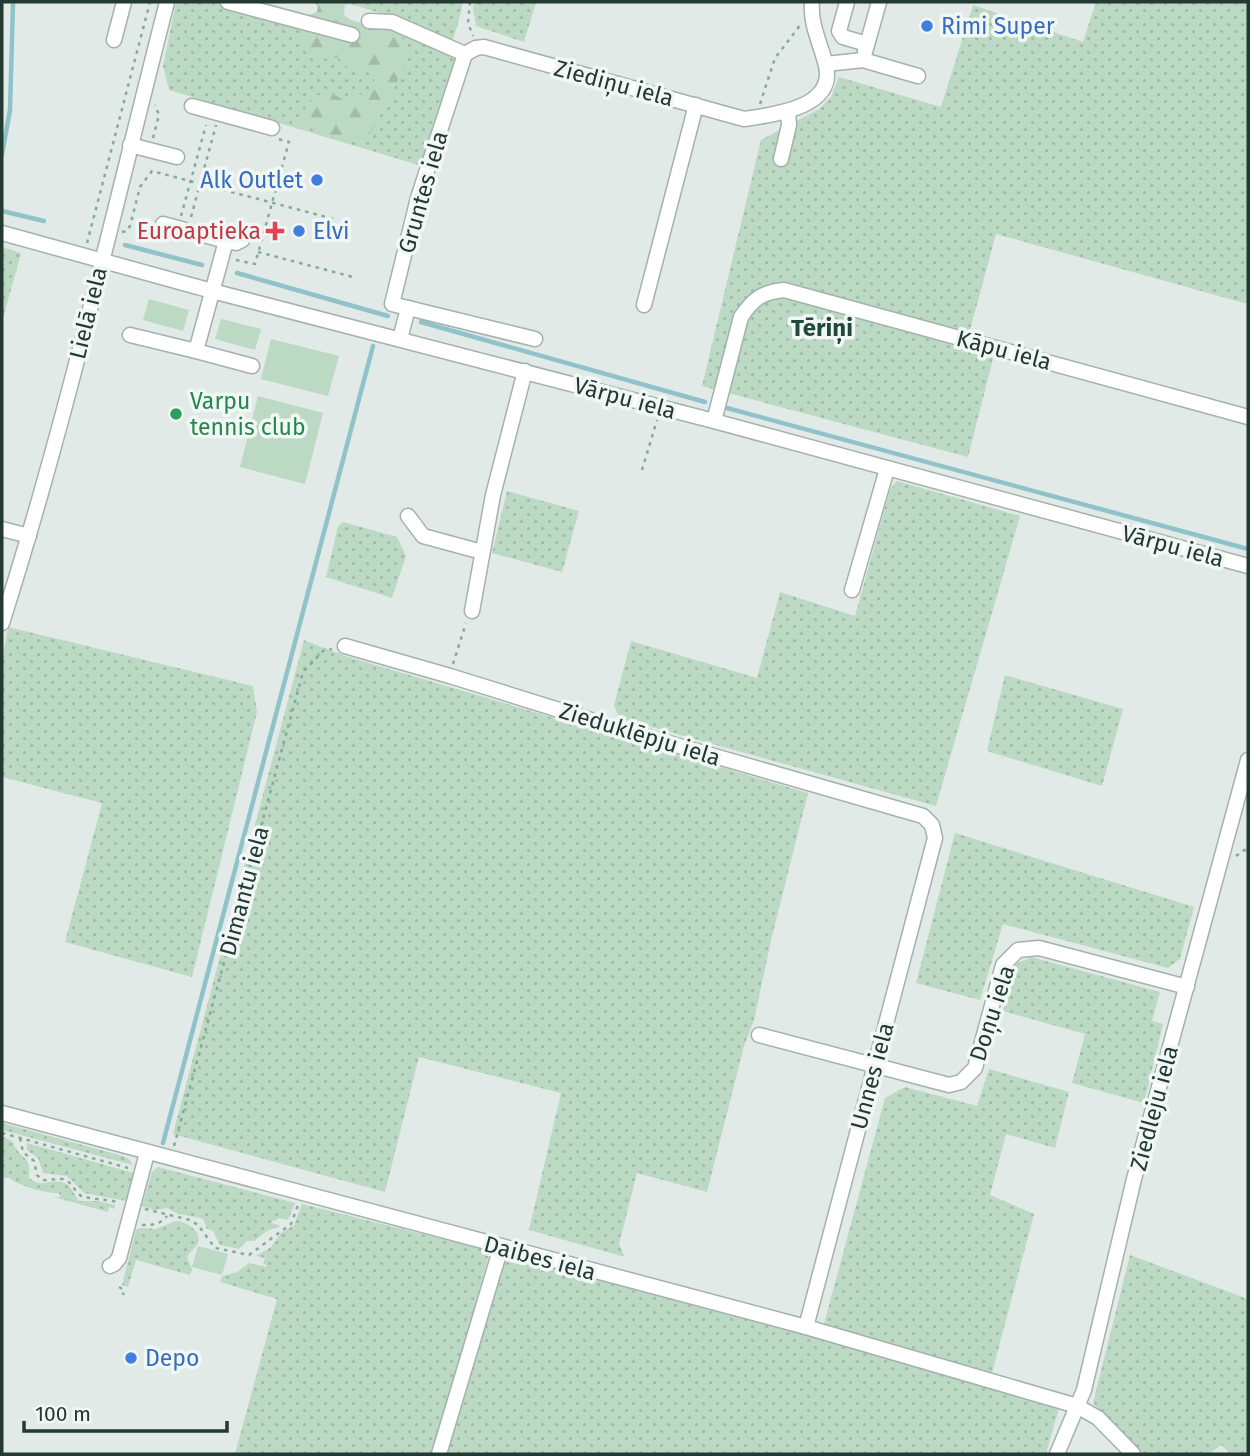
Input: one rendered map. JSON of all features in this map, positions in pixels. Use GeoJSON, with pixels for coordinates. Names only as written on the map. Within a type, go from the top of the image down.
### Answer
{"type":"FeatureCollection","features":[{"type":"Feature","properties":{"kind":"street"},"geometry":{"type":"LineString","coordinates":[[114,40],[124,2]]}},
{"type":"Feature","properties":{"kind":"street","name":"Lielā iela"},"geometry":{"type":"LineString","coordinates":[[2,623],[65,406],[167,2]]}},
{"type":"Feature","properties":{"kind":"street"},"geometry":{"type":"LineString","coordinates":[[228,2],[352,35]]}},
{"type":"Feature","properties":{"kind":"street"},"geometry":{"type":"LineString","coordinates":[[750,118],[788,112],[824,90],[828,75],[813,22],[812,2]]}},
{"type":"Feature","properties":{"kind":"street"},"geometry":{"type":"LineString","coordinates":[[847,2],[839,31],[842,37],[867,44]]}},
{"type":"Feature","properties":{"kind":"street"},"geometry":{"type":"LineString","coordinates":[[863,60],[879,2]]}},
{"type":"Feature","properties":{"kind":"street","name":"Ziediņu iela"},"geometry":{"type":"LineString","coordinates":[[369,21],[392,22],[475,50],[750,118]]}},
{"type":"Feature","properties":{"kind":"street","name":"Gruntes iela"},"geometry":{"type":"LineString","coordinates":[[408,308],[393,304],[418,198],[475,50]]}},
{"type":"Feature","properties":{"kind":"street"},"geometry":{"type":"LineString","coordinates":[[826,64],[863,60],[918,76]]}},
{"type":"Feature","properties":{"kind":"street"},"geometry":{"type":"LineString","coordinates":[[192,106],[271,133]]}},
{"type":"Feature","properties":{"kind":"street"},"geometry":{"type":"LineString","coordinates":[[644,305],[696,106]]}},
{"type":"Feature","properties":{"kind":"street"},"geometry":{"type":"LineString","coordinates":[[781,159],[789,125],[788,112]]}},
{"type":"Feature","properties":{"kind":"street"},"geometry":{"type":"LineString","coordinates":[[130,145],[177,157]]}},
{"type":"Feature","properties":{"kind":"street"},"geometry":{"type":"LineString","coordinates":[[176,227],[236,243],[242,240]]}},
{"type":"Feature","properties":{"kind":"street","name":"Vārpu iela"},"geometry":{"type":"LineString","coordinates":[[2,233],[212,291],[714,421],[1248,566]]}},
{"type":"Feature","properties":{"kind":"street"},"geometry":{"type":"LineString","coordinates":[[196,351],[226,241]]}},
{"type":"Feature","properties":{"kind":"street","name":"Kāpu iela"},"geometry":{"type":"LineString","coordinates":[[714,421],[741,317],[750,302],[760,295],[784,290],[1248,417]]}},
{"type":"Feature","properties":{"kind":"street"},"geometry":{"type":"LineString","coordinates":[[400,339],[408,308],[535,339]]}},
{"type":"Feature","properties":{"kind":"street"},"geometry":{"type":"LineString","coordinates":[[130,335],[252,366]]}},
{"type":"Feature","properties":{"kind":"street"},"geometry":{"type":"LineString","coordinates":[[472,611],[493,495],[525,372]]}},
{"type":"Feature","properties":{"kind":"street"},"geometry":{"type":"LineString","coordinates":[[852,590],[887,469]]}},
{"type":"Feature","properties":{"kind":"street"},"geometry":{"type":"LineString","coordinates":[[408,516],[423,536],[482,552]]}},
{"type":"Feature","properties":{"kind":"street"},"geometry":{"type":"LineString","coordinates":[[2,529],[29,536]]}},
{"type":"Feature","properties":{"kind":"street","name":"Zieduklēpju iela"},"geometry":{"type":"LineString","coordinates":[[345,646],[617,729],[923,816],[932,825]]}},
{"type":"Feature","properties":{"kind":"street","name":"Ziedleju iela"},"geometry":{"type":"LineString","coordinates":[[1057,1454],[1084,1390],[1134,1180],[1246,778],[1248,760]]}},
{"type":"Feature","properties":{"kind":"street","name":"Unnes iela"},"geometry":{"type":"LineString","coordinates":[[806,1328],[935,838],[932,825]]}},
{"type":"Feature","properties":{"kind":"street","name":"Doņu iela"},"geometry":{"type":"LineString","coordinates":[[759,1035],[949,1085],[961,1082],[975,1068],[1003,965],[1018,950],[1039,948],[1188,987]]}},
{"type":"Feature","properties":{"kind":"street","name":"Daibes iela"},"geometry":{"type":"LineString","coordinates":[[2,1113],[806,1328],[1077,1406],[1098,1418],[1133,1454]]}},
{"type":"Feature","properties":{"kind":"street"},"geometry":{"type":"LineString","coordinates":[[110,1266],[119,1258],[147,1153]]}},
{"type":"Feature","properties":{"kind":"street"},"geometry":{"type":"LineString","coordinates":[[439,1454],[501,1247]]}},
{"type":"Feature","properties":{"kind":"path"},"geometry":{"type":"LineString","coordinates":[[84,255],[149,2]]}},
{"type":"Feature","properties":{"kind":"path"},"geometry":{"type":"LineString","coordinates":[[470,2],[468,23],[475,50]]}},
{"type":"Feature","properties":{"kind":"path"},"geometry":{"type":"LineString","coordinates":[[750,118],[775,58],[801,24],[813,22]]}},
{"type":"Feature","properties":{"kind":"path"},"geometry":{"type":"LineString","coordinates":[[142,99],[158,107],[159,115],[148,160],[152,171]]}},
{"type":"Feature","properties":{"kind":"path"},"geometry":{"type":"LineString","coordinates":[[176,227],[214,113]]}},
{"type":"Feature","properties":{"kind":"path"},"geometry":{"type":"LineString","coordinates":[[176,227],[200,184],[214,113]]}},
{"type":"Feature","properties":{"kind":"path"},"geometry":{"type":"LineString","coordinates":[[230,261],[255,264],[289,142],[271,133]]}},
{"type":"Feature","properties":{"kind":"path"},"geometry":{"type":"LineString","coordinates":[[91,224],[121,233],[127,231],[140,187],[152,171]]}},
{"type":"Feature","properties":{"kind":"path"},"geometry":{"type":"LineString","coordinates":[[152,171],[334,219]]}},
{"type":"Feature","properties":{"kind":"path"},"geometry":{"type":"LineString","coordinates":[[258,252],[353,277]]}},
{"type":"Feature","properties":{"kind":"path"},"geometry":{"type":"LineString","coordinates":[[642,470],[660,408]]}},
{"type":"Feature","properties":{"kind":"path"},"geometry":{"type":"LineString","coordinates":[[450,676],[472,611]]}},
{"type":"Feature","properties":{"kind":"path","name":"Dimantu iela"},"geometry":{"type":"LineString","coordinates":[[171,1159],[303,673],[323,651],[345,646]]}},
{"type":"Feature","properties":{"kind":"path"},"geometry":{"type":"LineString","coordinates":[[2,1133],[135,1170]]}},
{"type":"Feature","properties":{"kind":"path"},"geometry":{"type":"LineString","coordinates":[[20,1138],[23,1152],[34,1161],[37,1175],[42,1180],[61,1179],[68,1181],[77,1194],[83,1197],[126,1204]]}},
{"type":"Feature","properties":{"kind":"path"},"geometry":{"type":"LineString","coordinates":[[140,1208],[190,1220],[198,1224],[215,1248],[249,1255],[291,1224],[296,1214],[299,1194]]}},
{"type":"Feature","properties":{"kind":"path"},"geometry":{"type":"LineString","coordinates":[[135,1225],[155,1225],[162,1222],[168,1214]]}},
{"type":"Feature","properties":{"kind":"path"},"geometry":{"type":"LineString","coordinates":[[119,1287],[124,1290],[123,1295]]}},
{"type":"Feature","properties":{"kind":"green space"},"geometry":{"type":"Polygon","coordinates":[[[176,2],[213,2],[295,23],[368,26],[401,33],[452,56],[455,62],[422,166],[169,90],[163,66],[176,2]]]}},
{"type":"Feature","properties":{"kind":"green space"},"geometry":{"type":"Polygon","coordinates":[[[314,2],[342,2],[345,5],[344,15],[349,19],[388,27],[406,44],[407,52],[399,77],[367,139],[333,137],[300,122],[307,105],[318,95],[333,94],[347,102],[356,93],[368,97],[375,78],[371,74],[346,66],[339,58],[312,57],[302,39],[309,15],[317,12],[318,6],[314,2]]]}},
{"type":"Feature","properties":{"kind":"green space"},"geometry":{"type":"Polygon","coordinates":[[[342,2],[463,2],[452,42],[402,20],[342,2]]]}},
{"type":"Feature","properties":{"kind":"green space"},"geometry":{"type":"Polygon","coordinates":[[[474,2],[536,2],[524,42],[476,26],[474,2]]]}},
{"type":"Feature","properties":{"kind":"green space"},"geometry":{"type":"Polygon","coordinates":[[[1096,2],[1248,2],[1248,304],[996,234],[970,330],[993,359],[968,457],[702,386],[761,140],[819,109],[831,97],[839,77],[941,107],[973,5],[1083,42],[1096,2]]]}},
{"type":"Feature","properties":{"kind":"green space"},"geometry":{"type":"Polygon","coordinates":[[[2,247],[21,253],[2,322],[2,247]]]}},
{"type":"Feature","properties":{"kind":"green space"},"geometry":{"type":"Polygon","coordinates":[[[149,299],[189,310],[183,331],[143,320],[149,299]]]}},
{"type":"Feature","properties":{"kind":"green space"},"geometry":{"type":"Polygon","coordinates":[[[221,319],[261,329],[255,350],[215,339],[221,319]]]}},
{"type":"Feature","properties":{"kind":"green space"},"geometry":{"type":"Polygon","coordinates":[[[271,339],[339,356],[328,396],[261,379],[271,339]]]}},
{"type":"Feature","properties":{"kind":"green space"},"geometry":{"type":"Polygon","coordinates":[[[258,396],[323,413],[305,484],[240,467],[258,396]]]}},
{"type":"Feature","properties":{"kind":"green space"},"geometry":{"type":"Polygon","coordinates":[[[897,481],[1020,516],[936,806],[619,718],[614,705],[631,641],[757,678],[780,592],[855,616],[890,490],[897,481]]]}},
{"type":"Feature","properties":{"kind":"green space"},"geometry":{"type":"Polygon","coordinates":[[[507,491],[579,511],[562,572],[492,553],[507,491]]]}},
{"type":"Feature","properties":{"kind":"green space"},"geometry":{"type":"Polygon","coordinates":[[[343,522],[397,537],[406,556],[392,598],[326,577],[338,526],[343,522]]]}},
{"type":"Feature","properties":{"kind":"green space"},"geometry":{"type":"Polygon","coordinates":[[[8,627],[253,686],[257,712],[192,977],[65,942],[102,803],[2,777],[2,662],[8,627]]]}},
{"type":"Feature","properties":{"kind":"green space"},"geometry":{"type":"Polygon","coordinates":[[[304,640],[345,656],[808,793],[754,1020],[744,1046],[707,1192],[637,1173],[619,1244],[625,1257],[529,1230],[561,1093],[419,1057],[385,1192],[173,1134],[304,640]]]}},
{"type":"Feature","properties":{"kind":"green space"},"geometry":{"type":"Polygon","coordinates":[[[1005,675],[1123,709],[1102,786],[987,751],[1005,675]]]}},
{"type":"Feature","properties":{"kind":"green space"},"geometry":{"type":"Polygon","coordinates":[[[955,833],[1194,907],[1180,959],[1168,968],[1003,924],[980,1000],[916,983],[955,833]]]}},
{"type":"Feature","properties":{"kind":"green space"},"geometry":{"type":"Polygon","coordinates":[[[1031,957],[1160,992],[1152,1021],[1163,1024],[1144,1103],[1072,1083],[1085,1034],[1003,1011],[1014,965],[1031,957]]]}},
{"type":"Feature","properties":{"kind":"green space"},"geometry":{"type":"Polygon","coordinates":[[[989,1069],[1069,1092],[1055,1148],[1006,1134],[990,1195],[1034,1214],[992,1373],[824,1324],[885,1098],[905,1087],[977,1106],[989,1069]]]}},
{"type":"Feature","properties":{"kind":"green space"},"geometry":{"type":"Polygon","coordinates":[[[2,1123],[123,1156],[133,1165],[2,1130],[2,1123]]]}},
{"type":"Feature","properties":{"kind":"green space"},"geometry":{"type":"Polygon","coordinates":[[[2,1136],[13,1142],[27,1160],[29,1178],[38,1183],[64,1183],[71,1188],[79,1201],[98,1201],[115,1205],[114,1209],[109,1207],[108,1212],[54,1197],[61,1197],[59,1193],[33,1189],[10,1178],[2,1178],[2,1136]]]}},
{"type":"Feature","properties":{"kind":"green space"},"geometry":{"type":"Polygon","coordinates":[[[27,1143],[134,1173],[126,1201],[84,1193],[67,1176],[43,1173],[38,1158],[27,1150],[27,1143]]]}},
{"type":"Feature","properties":{"kind":"green space"},"geometry":{"type":"Polygon","coordinates":[[[158,1167],[295,1203],[288,1220],[273,1220],[272,1223],[281,1226],[267,1231],[254,1241],[247,1241],[239,1249],[220,1245],[213,1231],[206,1228],[201,1218],[179,1214],[167,1208],[155,1210],[142,1206],[152,1172],[158,1167]]]}},
{"type":"Feature","properties":{"kind":"green space"},"geometry":{"type":"Polygon","coordinates":[[[302,1204],[490,1251],[434,1454],[235,1454],[277,1299],[220,1282],[222,1276],[237,1272],[249,1263],[266,1267],[267,1265],[263,1264],[265,1258],[256,1256],[271,1247],[281,1233],[294,1225],[302,1204]]]}},
{"type":"Feature","properties":{"kind":"green space"},"geometry":{"type":"Polygon","coordinates":[[[176,1221],[188,1225],[198,1234],[198,1243],[187,1257],[192,1269],[190,1275],[136,1260],[128,1287],[122,1285],[136,1230],[156,1229],[176,1221]]]}},
{"type":"Feature","properties":{"kind":"green space"},"geometry":{"type":"Polygon","coordinates":[[[198,1246],[228,1254],[222,1275],[192,1267],[198,1246]]]}},
{"type":"Feature","properties":{"kind":"green space"},"geometry":{"type":"Polygon","coordinates":[[[506,1255],[817,1338],[1059,1408],[1046,1454],[446,1454],[506,1255]]]}},
{"type":"Feature","properties":{"kind":"green space"},"geometry":{"type":"Polygon","coordinates":[[[1130,1255],[1248,1299],[1248,1454],[1231,1454],[1221,1445],[1209,1454],[1144,1454],[1093,1403],[1130,1255]]]}},
{"type":"Feature","properties":{"kind":"waterway"},"geometry":{"type":"LineString","coordinates":[[2,154],[10,110],[13,2]]}},
{"type":"Feature","properties":{"kind":"waterway"},"geometry":{"type":"LineString","coordinates":[[2,211],[44,221]]}},
{"type":"Feature","properties":{"kind":"waterway"},"geometry":{"type":"LineString","coordinates":[[125,245],[202,265]]}},
{"type":"Feature","properties":{"kind":"waterway"},"geometry":{"type":"LineString","coordinates":[[237,273],[388,316]]}},
{"type":"Feature","properties":{"kind":"waterway"},"geometry":{"type":"LineString","coordinates":[[421,322],[705,402]]}},
{"type":"Feature","properties":{"kind":"waterway"},"geometry":{"type":"LineString","coordinates":[[163,1143],[373,346]]}},
{"type":"Feature","properties":{"kind":"waterway"},"geometry":{"type":"LineString","coordinates":[[727,408],[1248,549]]}},
{"type":"Feature","properties":{"kind":"place","name":"Rimi Super"},"geometry":{"type":"Point","coordinates":[927,26]}},
{"type":"Feature","properties":{"kind":"place","name":"Alk Outlet"},"geometry":{"type":"Point","coordinates":[317,180]}},
{"type":"Feature","properties":{"kind":"place","name":"Euroaptieka"},"geometry":{"type":"Point","coordinates":[275,231]}},
{"type":"Feature","properties":{"kind":"place","name":"Elvi"},"geometry":{"type":"Point","coordinates":[299,231]}},
{"type":"Feature","properties":{"kind":"place","name":"Varpu tennis club"},"geometry":{"type":"Point","coordinates":[176,414]}},
{"type":"Feature","properties":{"kind":"place","name":"Depo"},"geometry":{"type":"Point","coordinates":[131,1358]}},
{"type":"Feature","properties":{"kind":"district","name":"Tēriņi"},"geometry":{"type":"Point","coordinates":[822,328]}}]}
